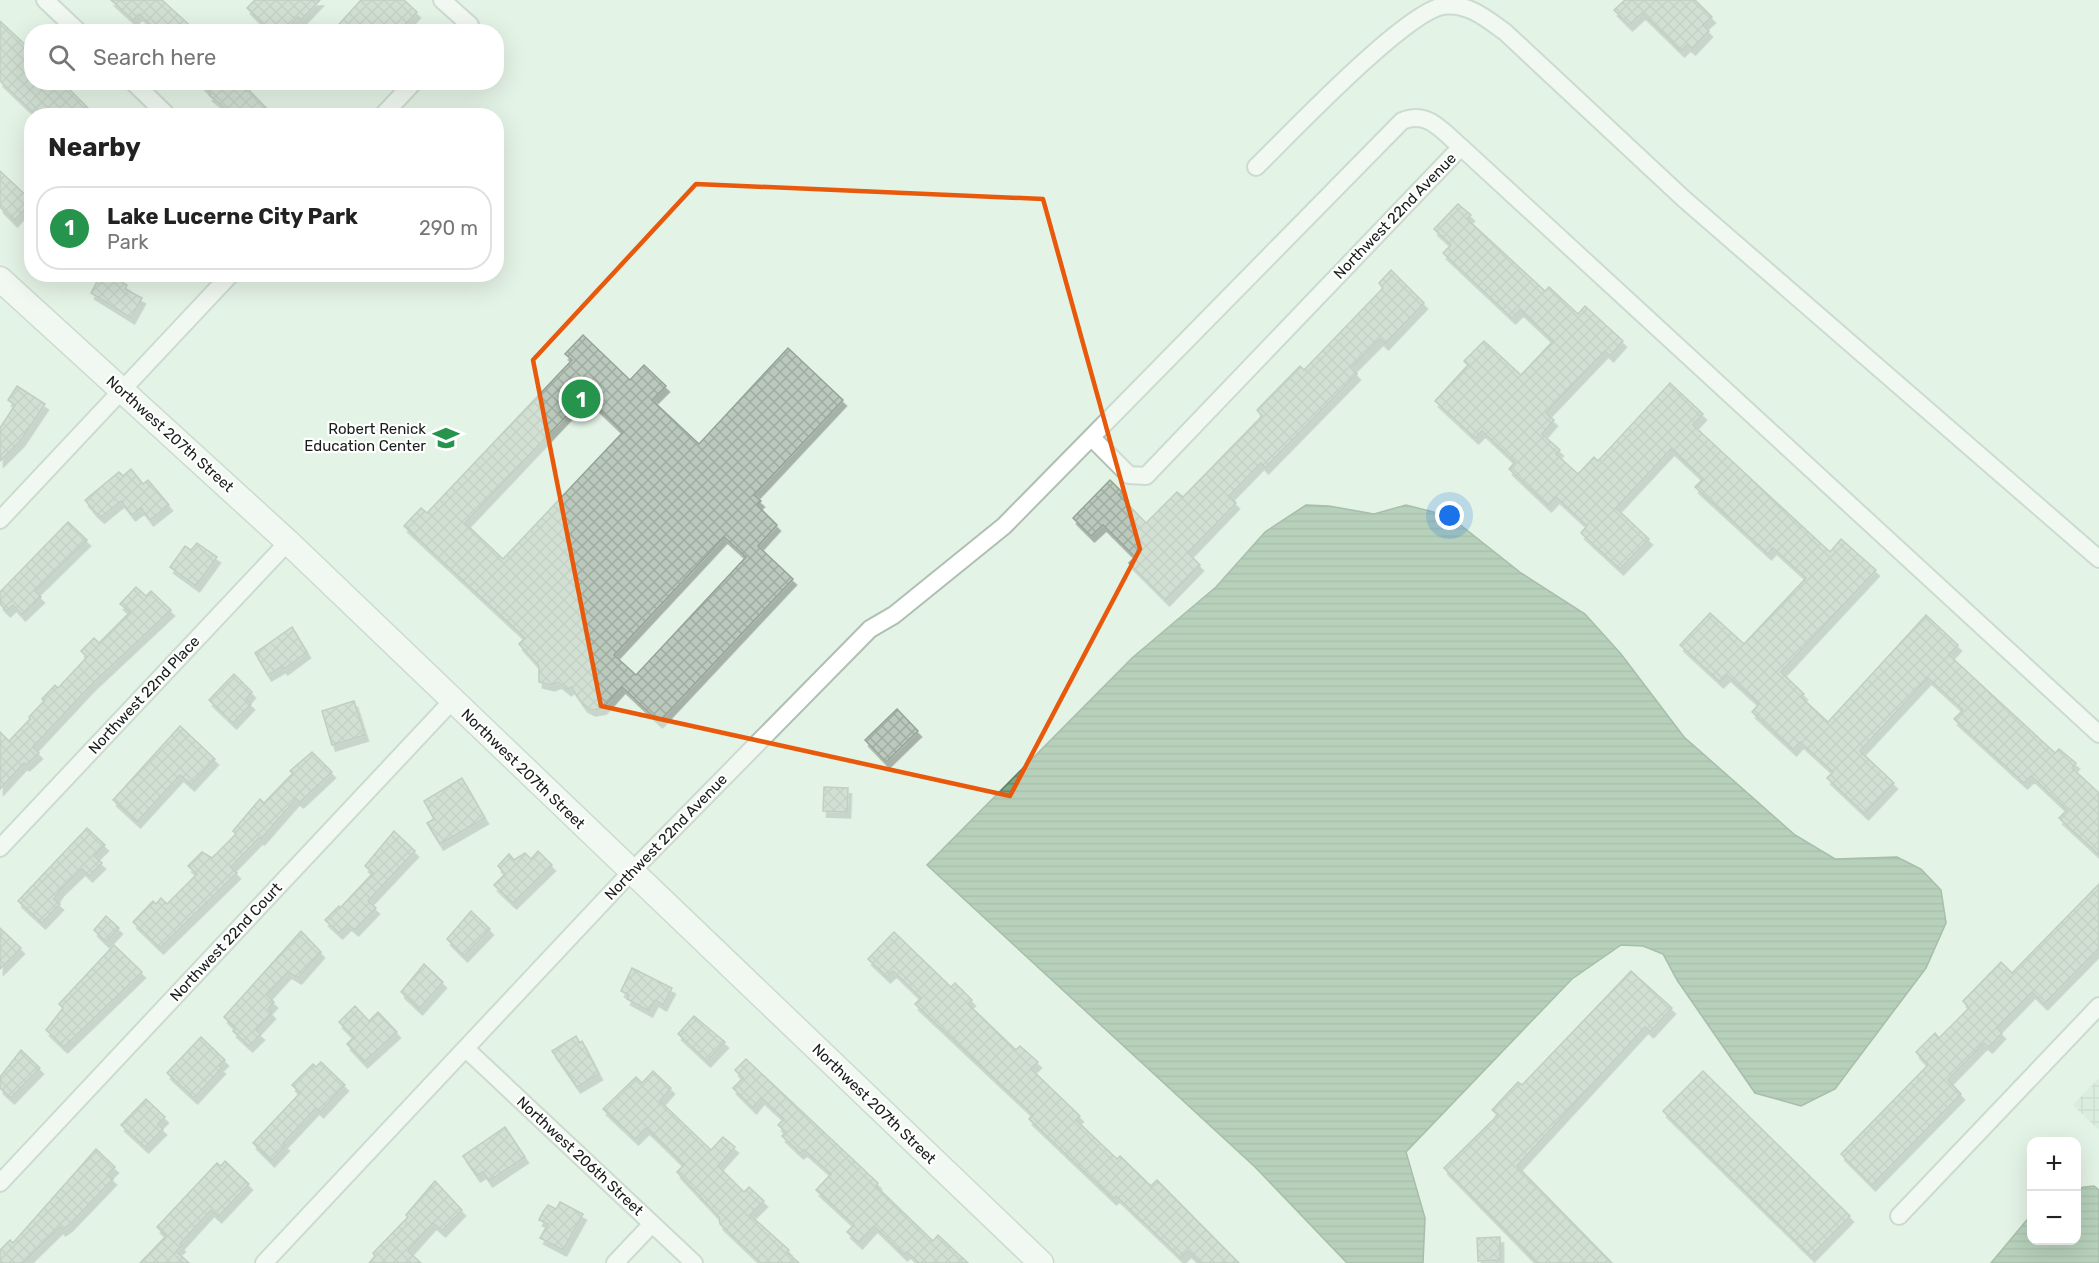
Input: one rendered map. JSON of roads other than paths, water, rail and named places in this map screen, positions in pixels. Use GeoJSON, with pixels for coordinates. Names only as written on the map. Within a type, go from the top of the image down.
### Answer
{"type":"FeatureCollection","features":[{"type":"Feature","properties":{"kind":"street"},"geometry":{"type":"LineString","coordinates":[[45,0],[70,24]]}},
{"type":"Feature","properties":{"kind":"street"},"geometry":{"type":"LineString","coordinates":[[442,0],[463,24]]}},
{"type":"Feature","properties":{"kind":"street"},"geometry":{"type":"LineString","coordinates":[[1256,167],[1371,55],[1425,13],[1444,6],[1479,12],[1505,32],[1684,199],[2099,559]]}},
{"type":"Feature","properties":{"kind":"street"},"geometry":{"type":"LineString","coordinates":[[141,90],[160,108]]}},
{"type":"Feature","properties":{"kind":"street"},"geometry":{"type":"LineString","coordinates":[[390,108],[406,90]]}},
{"type":"Feature","properties":{"kind":"street","name":"Northwest 22nd Avenue"},"geometry":{"type":"LineString","coordinates":[[264,1263],[631,872],[870,629],[894,615],[1004,526],[1093,439],[1402,121],[1415,115],[1428,119],[1461,147],[1146,476],[1129,475],[1093,439]]}},
{"type":"Feature","properties":{"kind":"street"},"geometry":{"type":"LineString","coordinates":[[1461,147],[2099,734]]}},
{"type":"Feature","properties":{"kind":"street","name":"Northwest 207th Street"},"geometry":{"type":"LineString","coordinates":[[0,279],[288,542],[1041,1263]]}},
{"type":"Feature","properties":{"kind":"street"},"geometry":{"type":"LineString","coordinates":[[0,520],[224,282]]}},
{"type":"Feature","properties":{"kind":"street","name":"Northwest 22nd Place"},"geometry":{"type":"LineString","coordinates":[[0,848],[288,542]]}},
{"type":"Feature","properties":{"kind":"street","name":"Northwest 22nd Court"},"geometry":{"type":"LineString","coordinates":[[0,1183],[452,701]]}},
{"type":"Feature","properties":{"kind":"street"},"geometry":{"type":"LineString","coordinates":[[1899,1216],[2099,1006]]}},
{"type":"Feature","properties":{"kind":"street","name":"Northwest 206th Street"},"geometry":{"type":"LineString","coordinates":[[466,1049],[694,1263]]}},
{"type":"Feature","properties":{"kind":"street"},"geometry":{"type":"LineString","coordinates":[[615,1263],[652,1224]]}},
{"type":"Feature","properties":{"kind":"place","name":"Lake Lucerne City Park"},"geometry":{"type":"Point","coordinates":[581,399]}},
{"type":"Feature","properties":{"kind":"place","name":"Robert Renick Education Center"},"geometry":{"type":"Point","coordinates":[446,438]}}]}
